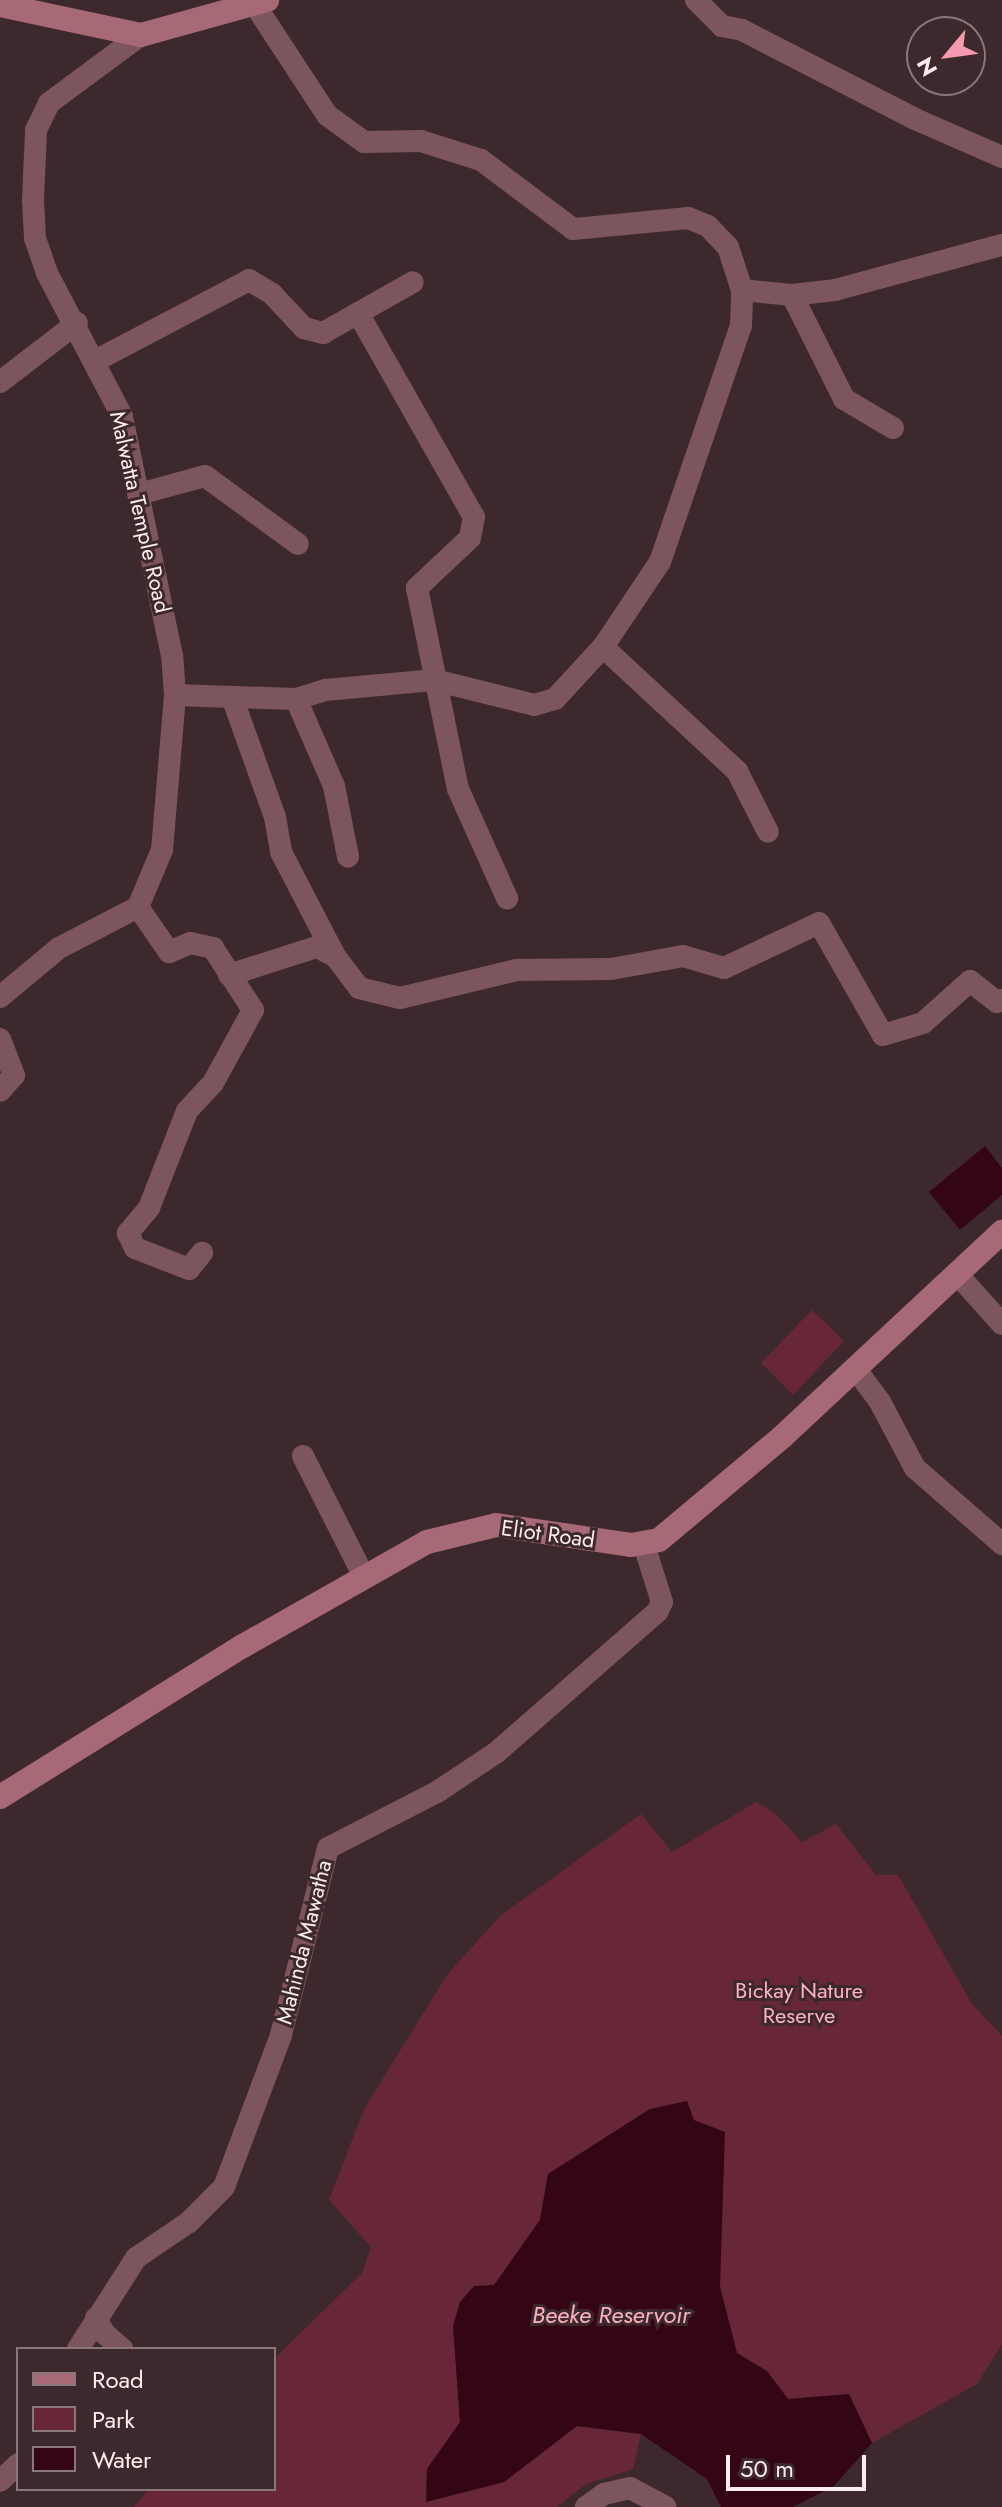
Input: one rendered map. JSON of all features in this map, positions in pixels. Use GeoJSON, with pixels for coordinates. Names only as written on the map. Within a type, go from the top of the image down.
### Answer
{"type":"FeatureCollection","features":[{"type":"Feature","properties":{"kind":"street"},"geometry":{"type":"LineString","coordinates":[[696,0],[722,26],[742,30],[915,119],[1002,157]]}},
{"type":"Feature","properties":{"kind":"street"},"geometry":{"type":"LineString","coordinates":[[0,5],[141,35],[261,2],[327,115],[364,142],[421,141],[481,160],[573,229],[688,218],[708,226],[728,247],[742,290],[741,326],[660,562],[603,647],[555,699],[534,705],[434,680],[325,690],[296,699],[175,695]]}},
{"type":"Feature","properties":{"kind":"street","name":"Malwatta Temple Road"},"geometry":{"type":"LineString","coordinates":[[138,907],[162,850],[175,695],[172,656],[122,416],[77,323],[47,273],[35,238],[36,130],[49,103],[141,35]]}},
{"type":"Feature","properties":{"kind":"street"},"geometry":{"type":"LineString","coordinates":[[742,290],[792,295],[835,290],[1002,245]]}},
{"type":"Feature","properties":{"kind":"street"},"geometry":{"type":"LineString","coordinates":[[95,361],[249,280],[272,294],[304,328],[323,333],[413,282]]}},
{"type":"Feature","properties":{"kind":"street"},"geometry":{"type":"LineString","coordinates":[[792,295],[844,399],[893,428]]}},
{"type":"Feature","properties":{"kind":"street"},"geometry":{"type":"LineString","coordinates":[[358,313],[474,517],[470,538],[417,588],[458,789],[507,898]]}},
{"type":"Feature","properties":{"kind":"street"},"geometry":{"type":"LineString","coordinates":[[0,382],[77,323]]}},
{"type":"Feature","properties":{"kind":"street"},"geometry":{"type":"LineString","coordinates":[[139,494],[205,476],[298,544]]}},
{"type":"Feature","properties":{"kind":"street"},"geometry":{"type":"LineString","coordinates":[[603,647],[737,771],[768,832]]}},
{"type":"Feature","properties":{"kind":"street"},"geometry":{"type":"LineString","coordinates":[[232,697],[275,817],[281,852],[335,956],[359,988],[400,998],[517,970],[611,969],[683,956],[724,968],[819,923],[883,1035],[923,1023],[970,981],[997,1002],[1002,1000]]}},
{"type":"Feature","properties":{"kind":"street"},"geometry":{"type":"LineString","coordinates":[[296,699],[334,786],[348,857]]}},
{"type":"Feature","properties":{"kind":"street"},"geometry":{"type":"LineString","coordinates":[[0,997],[59,948],[138,907],[169,952],[190,943],[213,948],[253,1010],[213,1083],[187,1111],[149,1208],[128,1233],[135,1248],[189,1269],[202,1253]]}},
{"type":"Feature","properties":{"kind":"street"},"geometry":{"type":"LineString","coordinates":[[229,975],[317,947],[335,956]]}},
{"type":"Feature","properties":{"kind":"street"},"geometry":{"type":"LineString","coordinates":[[0,1039],[14,1075],[0,1091]]}},
{"type":"Feature","properties":{"kind":"street"},"geometry":{"type":"LineString","coordinates":[[644,1545],[705,1506],[1002,1232]]}},
{"type":"Feature","properties":{"kind":"street"},"geometry":{"type":"LineString","coordinates":[[957,1274],[1002,1324]]}},
{"type":"Feature","properties":{"kind":"street"},"geometry":{"type":"LineString","coordinates":[[855,1368],[880,1402],[915,1468],[1002,1544]]}},
{"type":"Feature","properties":{"kind":"street"},"geometry":{"type":"LineString","coordinates":[[303,1456],[364,1577]]}},
{"type":"Feature","properties":{"kind":"street","name":"Eliot Road"},"geometry":{"type":"LineString","coordinates":[[0,1797],[427,1542],[496,1525],[644,1545]]}},
{"type":"Feature","properties":{"kind":"street","name":"Mahinda Mawatha"},"geometry":{"type":"LineString","coordinates":[[79,2347],[136,2258],[189,2222],[224,2187],[281,2035],[312,1917],[321,1858],[328,1848],[437,1792],[497,1752],[657,1612],[662,1602],[644,1545]]}},
{"type":"Feature","properties":{"kind":"street"},"geometry":{"type":"LineString","coordinates":[[96,2318],[105,2334],[120,2347]]}},
{"type":"Feature","properties":{"kind":"street"},"geometry":{"type":"LineString","coordinates":[[0,2481],[16,2466]]}},
{"type":"Feature","properties":{"kind":"street"},"geometry":{"type":"LineString","coordinates":[[586,2507],[604,2494],[630,2488],[665,2507]]}},
{"type":"Feature","properties":{"kind":"green space"},"geometry":{"type":"Polygon","coordinates":[[[812,1310],[844,1341],[793,1395],[761,1363],[812,1310]]]}},
{"type":"Feature","properties":{"kind":"green space","name":"Bickay Nature Reserve"},"geometry":{"type":"Polygon","coordinates":[[[756,1802],[776,1814],[802,1842],[836,1824],[876,1875],[898,1875],[972,2004],[1002,2036],[1002,2344],[977,2384],[872,2443],[849,2394],[788,2399],[767,2371],[737,2353],[720,2287],[720,2216],[687,2102],[650,2109],[548,2174],[540,2220],[494,2285],[453,2326],[460,2422],[427,2469],[426,2502],[504,2482],[577,2426],[641,2434],[633,2469],[586,2484],[557,2507],[134,2507],[147,2491],[276,2491],[276,2357],[362,2273],[371,2247],[329,2200],[364,2109],[447,1975],[500,1916],[641,1814],[672,1852],[756,1802]]]}},
{"type":"Feature","properties":{"kind":"water"},"geometry":{"type":"Polygon","coordinates":[[[985,1146],[1002,1168],[1002,1195],[960,1230],[929,1192],[985,1146]]]}},
{"type":"Feature","properties":{"kind":"water","name":"Beeke Reservoir"},"geometry":{"type":"Polygon","coordinates":[[[687,2101],[694,2120],[725,2132],[720,2287],[737,2353],[767,2371],[788,2399],[849,2394],[872,2443],[834,2486],[793,2507],[721,2507],[707,2479],[641,2434],[577,2426],[504,2482],[426,2502],[427,2469],[460,2422],[453,2326],[460,2302],[474,2286],[494,2285],[540,2220],[548,2174],[650,2109],[687,2101]]]}}]}
